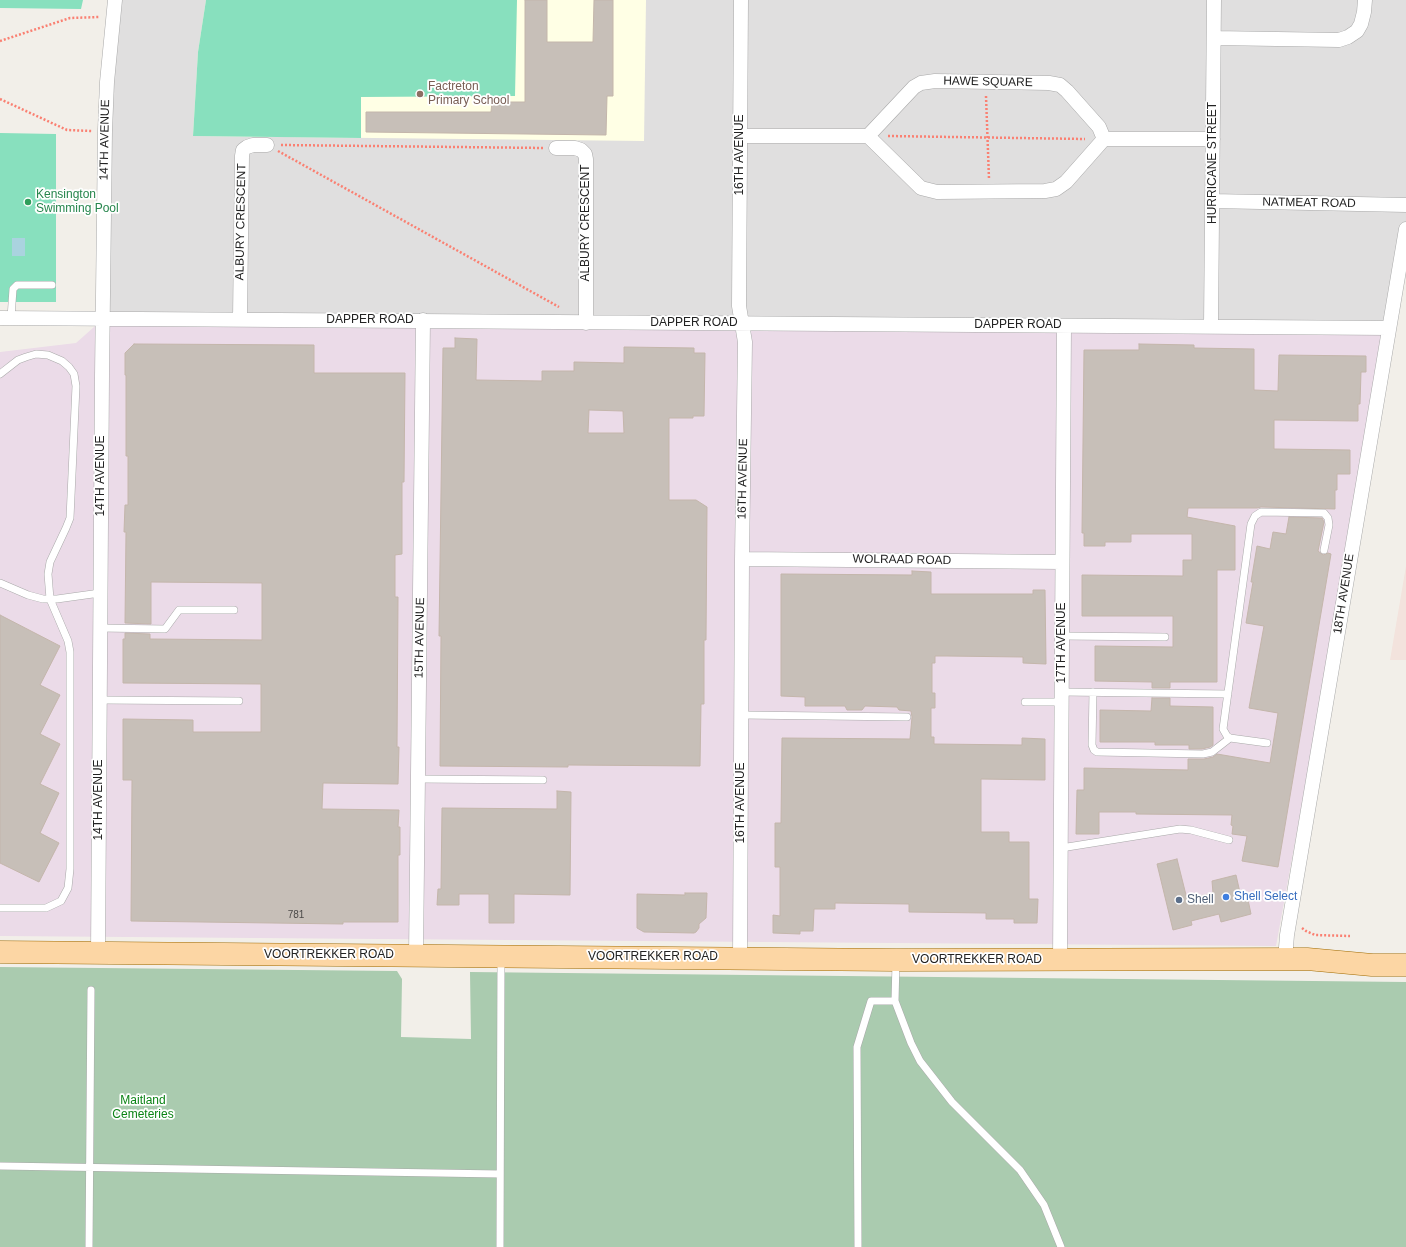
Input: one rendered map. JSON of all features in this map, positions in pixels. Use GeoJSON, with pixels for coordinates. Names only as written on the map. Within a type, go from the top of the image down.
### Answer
{"type":"FeatureCollection","features":[{"type":"Feature","properties":{"kind":"main road","name":"VOORTREKKER ROAD"},"geometry":{"type":"LineString","coordinates":[[0,952],[896,960],[1307,959],[1372,965],[1406,965]]}},
{"type":"Feature","properties":{"kind":"main road","name":"VOORTREKKER ROAD"},"geometry":{"type":"LineString","coordinates":[[1307,959],[1337,952],[1406,952]]}},
{"type":"Feature","properties":{"kind":"street","name":"14TH AVENUE"},"geometry":{"type":"LineString","coordinates":[[98,953],[105,131],[106,82],[116,0]]}},
{"type":"Feature","properties":{"kind":"street","name":"16TH AVENUE"},"geometry":{"type":"LineString","coordinates":[[740,958],[742,559],[745,342],[739,306],[741,0]]}},
{"type":"Feature","properties":{"kind":"street","name":"HURRICANE STREET"},"geometry":{"type":"LineString","coordinates":[[1211,326],[1214,0]]}},
{"type":"Feature","properties":{"kind":"street"},"geometry":{"type":"LineString","coordinates":[[1214,38],[1339,40],[1348,37],[1357,31],[1361,24],[1365,0]]}},
{"type":"Feature","properties":{"kind":"street","name":"HAWE SQUARE"},"geometry":{"type":"LineString","coordinates":[[868,136],[914,87],[921,83],[935,81],[1049,83],[1060,86],[1067,91],[1099,127],[1104,139]]}},
{"type":"Feature","properties":{"kind":"street"},"geometry":{"type":"LineString","coordinates":[[740,136],[868,136],[921,188],[937,192],[1045,191],[1056,188],[1066,182],[1104,139],[1213,139]]}},
{"type":"Feature","properties":{"kind":"street","name":"ALBURY CRESCENT"},"geometry":{"type":"LineString","coordinates":[[240,319],[242,156],[243,150],[247,147],[253,145],[267,145]]}},
{"type":"Feature","properties":{"kind":"street","name":"ALBURY CRESCENT"},"geometry":{"type":"LineString","coordinates":[[556,148],[575,148],[581,150],[585,154],[586,159],[586,323]]}},
{"type":"Feature","properties":{"kind":"street","name":"NATMEAT ROAD"},"geometry":{"type":"LineString","coordinates":[[1212,201],[1406,205]]}},
{"type":"Feature","properties":{"kind":"street","name":"18TH AVENUE"},"geometry":{"type":"LineString","coordinates":[[1286,960],[1287,935],[1406,229]]}},
{"type":"Feature","properties":{"kind":"street","name":"DAPPER ROAD"},"geometry":{"type":"LineString","coordinates":[[6,318],[1389,328]]}},
{"type":"Feature","properties":{"kind":"street","name":"15TH AVENUE"},"geometry":{"type":"LineString","coordinates":[[416,955],[423,320]]}},
{"type":"Feature","properties":{"kind":"street","name":"17TH AVENUE"},"geometry":{"type":"LineString","coordinates":[[1060,960],[1064,326]]}},
{"type":"Feature","properties":{"kind":"street","name":"WOLRAAD ROAD"},"geometry":{"type":"LineString","coordinates":[[742,559],[1062,562]]}},
{"type":"Feature","properties":{"kind":"lane"},"geometry":{"type":"LineString","coordinates":[[6,318],[13,289],[17,285],[52,285]]}},
{"type":"Feature","properties":{"kind":"lane"},"geometry":{"type":"LineString","coordinates":[[0,374],[18,360],[36,354],[62,361],[74,374],[76,386],[70,510],[66,528],[50,562],[48,574],[50,599],[68,641],[70,652],[70,869],[68,888],[61,901],[46,908],[0,908]]}},
{"type":"Feature","properties":{"kind":"lane"},"geometry":{"type":"LineString","coordinates":[[1267,743],[1230,738],[1223,729],[1251,524],[1255,516],[1261,512],[1324,513],[1328,518],[1330,525],[1324,550]]}},
{"type":"Feature","properties":{"kind":"lane"},"geometry":{"type":"LineString","coordinates":[[0,583],[28,595],[43,599],[100,593]]}},
{"type":"Feature","properties":{"kind":"lane"},"geometry":{"type":"LineString","coordinates":[[100,628],[165,629],[179,610],[234,610]]}},
{"type":"Feature","properties":{"kind":"lane"},"geometry":{"type":"LineString","coordinates":[[1062,636],[1165,637]]}},
{"type":"Feature","properties":{"kind":"lane"},"geometry":{"type":"LineString","coordinates":[[1025,702],[1093,692],[1228,694]]}},
{"type":"Feature","properties":{"kind":"lane"},"geometry":{"type":"LineString","coordinates":[[1093,692],[1092,745],[1094,750],[1097,752],[1203,754],[1212,752],[1230,738]]}},
{"type":"Feature","properties":{"kind":"lane"},"geometry":{"type":"LineString","coordinates":[[100,700],[239,701]]}},
{"type":"Feature","properties":{"kind":"lane"},"geometry":{"type":"LineString","coordinates":[[742,716],[907,717]]}},
{"type":"Feature","properties":{"kind":"lane"},"geometry":{"type":"LineString","coordinates":[[418,779],[543,780]]}},
{"type":"Feature","properties":{"kind":"lane"},"geometry":{"type":"LineString","coordinates":[[1061,848],[1180,829],[1191,830],[1229,840]]}},
{"type":"Feature","properties":{"kind":"lane"},"geometry":{"type":"LineString","coordinates":[[500,1247],[501,956]]}},
{"type":"Feature","properties":{"kind":"lane"},"geometry":{"type":"LineString","coordinates":[[896,960],[895,1001],[910,1043],[920,1061],[952,1102],[1020,1170],[1044,1206],[1061,1247]]}},
{"type":"Feature","properties":{"kind":"lane"},"geometry":{"type":"LineString","coordinates":[[89,1247],[91,990]]}},
{"type":"Feature","properties":{"kind":"lane"},"geometry":{"type":"LineString","coordinates":[[858,1247],[857,1047],[871,1001],[895,1001]]}},
{"type":"Feature","properties":{"kind":"lane"},"geometry":{"type":"LineString","coordinates":[[0,1166],[500,1174]]}},
{"type":"Feature","properties":{"kind":"path"},"geometry":{"type":"LineString","coordinates":[[0,41],[70,18],[113,16]]}},
{"type":"Feature","properties":{"kind":"path"},"geometry":{"type":"LineString","coordinates":[[985,82],[990,192]]}},
{"type":"Feature","properties":{"kind":"path"},"geometry":{"type":"LineString","coordinates":[[0,99],[67,130],[105,131]]}},
{"type":"Feature","properties":{"kind":"path"},"geometry":{"type":"LineString","coordinates":[[868,136],[1104,139]]}},
{"type":"Feature","properties":{"kind":"path"},"geometry":{"type":"LineString","coordinates":[[267,145],[556,148]]}},
{"type":"Feature","properties":{"kind":"path"},"geometry":{"type":"LineString","coordinates":[[267,145],[586,323]]}},
{"type":"Feature","properties":{"kind":"path"},"geometry":{"type":"LineString","coordinates":[[1301,926],[1306,931],[1315,935],[1350,936]]}},
{"type":"Feature","properties":{"kind":"shaded area"},"geometry":{"type":"Polygon","coordinates":[[[115,0],[1406,0],[1406,229],[1389,328],[103,319],[115,0]]]}},
{"type":"Feature","properties":{"kind":"shaded area","name":"Factreton Primary School"},"geometry":{"type":"Polygon","coordinates":[[[206,0],[646,0],[644,141],[193,136],[198,52],[206,0]]]}},
{"type":"Feature","properties":{"kind":"shaded area"},"geometry":{"type":"Polygon","coordinates":[[[103,319],[1389,328],[1276,946],[0,936],[0,352],[76,343],[103,319]]]}},
{"type":"Feature","properties":{"kind":"shaded area"},"geometry":{"type":"Polygon","coordinates":[[[1406,566],[1406,660],[1390,660],[1406,566]]]}},
{"type":"Feature","properties":{"kind":"green space"},"geometry":{"type":"Polygon","coordinates":[[[0,0],[83,0],[81,9],[0,8],[0,0]]]}},
{"type":"Feature","properties":{"kind":"green space","name":"Factreton Primary School"},"geometry":{"type":"Polygon","coordinates":[[[206,0],[517,0],[515,96],[361,97],[361,138],[193,136],[198,52],[206,0]]]}},
{"type":"Feature","properties":{"kind":"green space","name":"Kensington Swimming Pool"},"geometry":{"type":"Polygon","coordinates":[[[0,133],[56,134],[56,302],[0,302],[0,133]]]}},
{"type":"Feature","properties":{"kind":"green space","name":"Maitland Cemeteries"},"geometry":{"type":"Polygon","coordinates":[[[0,967],[397,971],[402,979],[401,1037],[471,1039],[470,972],[1406,982],[1406,1247],[0,1247],[0,967]]]}},
{"type":"Feature","properties":{"kind":"water"},"geometry":{"type":"Polygon","coordinates":[[[12,238],[25,238],[25,256],[12,256],[12,238]]]}},
{"type":"Feature","properties":{"kind":"building"},"geometry":{"type":"Polygon","coordinates":[[[525,0],[547,0],[547,42],[593,42],[594,0],[613,0],[613,96],[607,96],[606,135],[366,132],[366,112],[491,112],[492,102],[525,102],[525,0]]]}},
{"type":"Feature","properties":{"kind":"building"},"geometry":{"type":"Polygon","coordinates":[[[455,338],[477,339],[476,380],[542,381],[542,371],[574,371],[574,362],[624,363],[624,347],[694,348],[694,353],[705,353],[704,416],[693,416],[693,418],[669,418],[669,500],[696,500],[707,507],[706,640],[704,640],[704,704],[701,704],[700,766],[440,766],[441,636],[439,636],[443,348],[455,348],[455,338]],[[589,410],[588,433],[624,433],[623,411],[589,410]]]}},
{"type":"Feature","properties":{"kind":"building"},"geometry":{"type":"Polygon","coordinates":[[[134,344],[314,345],[314,373],[405,373],[402,554],[395,555],[395,597],[398,597],[398,784],[323,783],[322,809],[399,810],[398,827],[400,827],[400,855],[398,855],[398,922],[343,922],[343,924],[131,921],[132,780],[123,780],[123,719],[193,720],[193,732],[261,732],[261,684],[123,683],[123,639],[125,639],[125,633],[150,634],[150,639],[262,640],[262,583],[151,582],[151,624],[125,623],[126,532],[124,532],[125,505],[128,505],[128,456],[126,456],[125,353],[134,344]]]}},
{"type":"Feature","properties":{"kind":"building"},"geometry":{"type":"Polygon","coordinates":[[[1139,344],[1194,345],[1194,348],[1254,349],[1254,390],[1278,391],[1279,355],[1366,356],[1366,372],[1361,372],[1358,421],[1274,420],[1274,449],[1350,450],[1350,474],[1337,474],[1335,509],[1261,507],[1188,508],[1187,517],[1235,526],[1235,570],[1217,570],[1217,682],[1170,682],[1170,688],[1152,688],[1152,682],[1095,681],[1095,646],[1173,647],[1173,616],[1082,616],[1082,575],[1183,576],[1183,560],[1192,560],[1192,534],[1131,534],[1131,542],[1105,542],[1105,546],[1084,546],[1084,533],[1082,533],[1084,350],[1139,350],[1139,344]]]}},
{"type":"Feature","properties":{"kind":"building"},"geometry":{"type":"Polygon","coordinates":[[[1289,517],[1322,518],[1324,522],[1318,551],[1323,555],[1328,553],[1331,554],[1278,867],[1242,861],[1247,836],[1232,834],[1232,815],[1099,812],[1099,834],[1076,834],[1077,790],[1084,790],[1084,768],[1188,770],[1188,759],[1204,759],[1213,757],[1217,754],[1270,763],[1278,713],[1249,708],[1264,626],[1246,623],[1257,546],[1270,549],[1273,532],[1286,534],[1289,517]]]}},
{"type":"Feature","properties":{"kind":"building"},"geometry":{"type":"Polygon","coordinates":[[[912,571],[931,572],[931,594],[1033,594],[1033,590],[1045,590],[1046,664],[1023,663],[1023,657],[947,656],[935,656],[935,663],[932,663],[932,693],[935,693],[935,708],[931,708],[931,737],[934,737],[934,744],[1022,745],[1022,738],[1045,739],[1045,780],[981,779],[981,832],[1009,832],[1009,842],[1029,842],[1029,899],[1038,899],[1037,923],[1014,923],[1014,919],[986,919],[986,913],[909,912],[909,904],[835,903],[835,909],[814,909],[813,931],[800,931],[800,934],[773,933],[773,915],[780,916],[780,867],[775,867],[775,823],[781,823],[782,738],[910,739],[912,717],[911,711],[899,710],[897,707],[865,706],[862,710],[847,710],[845,706],[805,706],[805,697],[781,696],[781,574],[912,575],[912,571]]]}},
{"type":"Feature","properties":{"kind":"building"},"geometry":{"type":"Polygon","coordinates":[[[0,615],[60,646],[40,685],[60,695],[40,734],[60,744],[40,784],[59,793],[40,833],[59,843],[39,882],[0,863],[0,615]]]}},
{"type":"Feature","properties":{"kind":"building"},"geometry":{"type":"Polygon","coordinates":[[[1152,698],[1170,698],[1170,706],[1213,707],[1213,745],[1202,749],[1189,749],[1189,745],[1155,745],[1155,742],[1100,742],[1100,710],[1151,711],[1152,698]]]}},
{"type":"Feature","properties":{"kind":"building"},"geometry":{"type":"Polygon","coordinates":[[[557,791],[571,792],[570,895],[514,894],[514,923],[489,923],[489,894],[459,894],[459,905],[437,905],[438,889],[441,889],[442,808],[557,809],[557,791]]]}},
{"type":"Feature","properties":{"kind":"building"},"geometry":{"type":"Polygon","coordinates":[[[1177,859],[1187,899],[1213,893],[1212,881],[1236,875],[1241,897],[1247,895],[1251,914],[1221,922],[1219,914],[1191,921],[1192,925],[1173,930],[1157,864],[1177,859]]]}},
{"type":"Feature","properties":{"kind":"building"},"geometry":{"type":"Polygon","coordinates":[[[685,893],[707,893],[706,918],[699,924],[699,928],[696,932],[644,932],[637,928],[637,894],[685,895],[685,893]]]}},
{"type":"Feature","properties":{"kind":"place","name":"Factreton Primary School"},"geometry":{"type":"Point","coordinates":[420,94]}},
{"type":"Feature","properties":{"kind":"place","name":"Kensington Swimming Pool"},"geometry":{"type":"Point","coordinates":[28,202]}},
{"type":"Feature","properties":{"kind":"place","name":"Shell Select"},"geometry":{"type":"Point","coordinates":[1226,897]}},
{"type":"Feature","properties":{"kind":"place","name":"Shell"},"geometry":{"type":"Point","coordinates":[1179,900]}}]}
